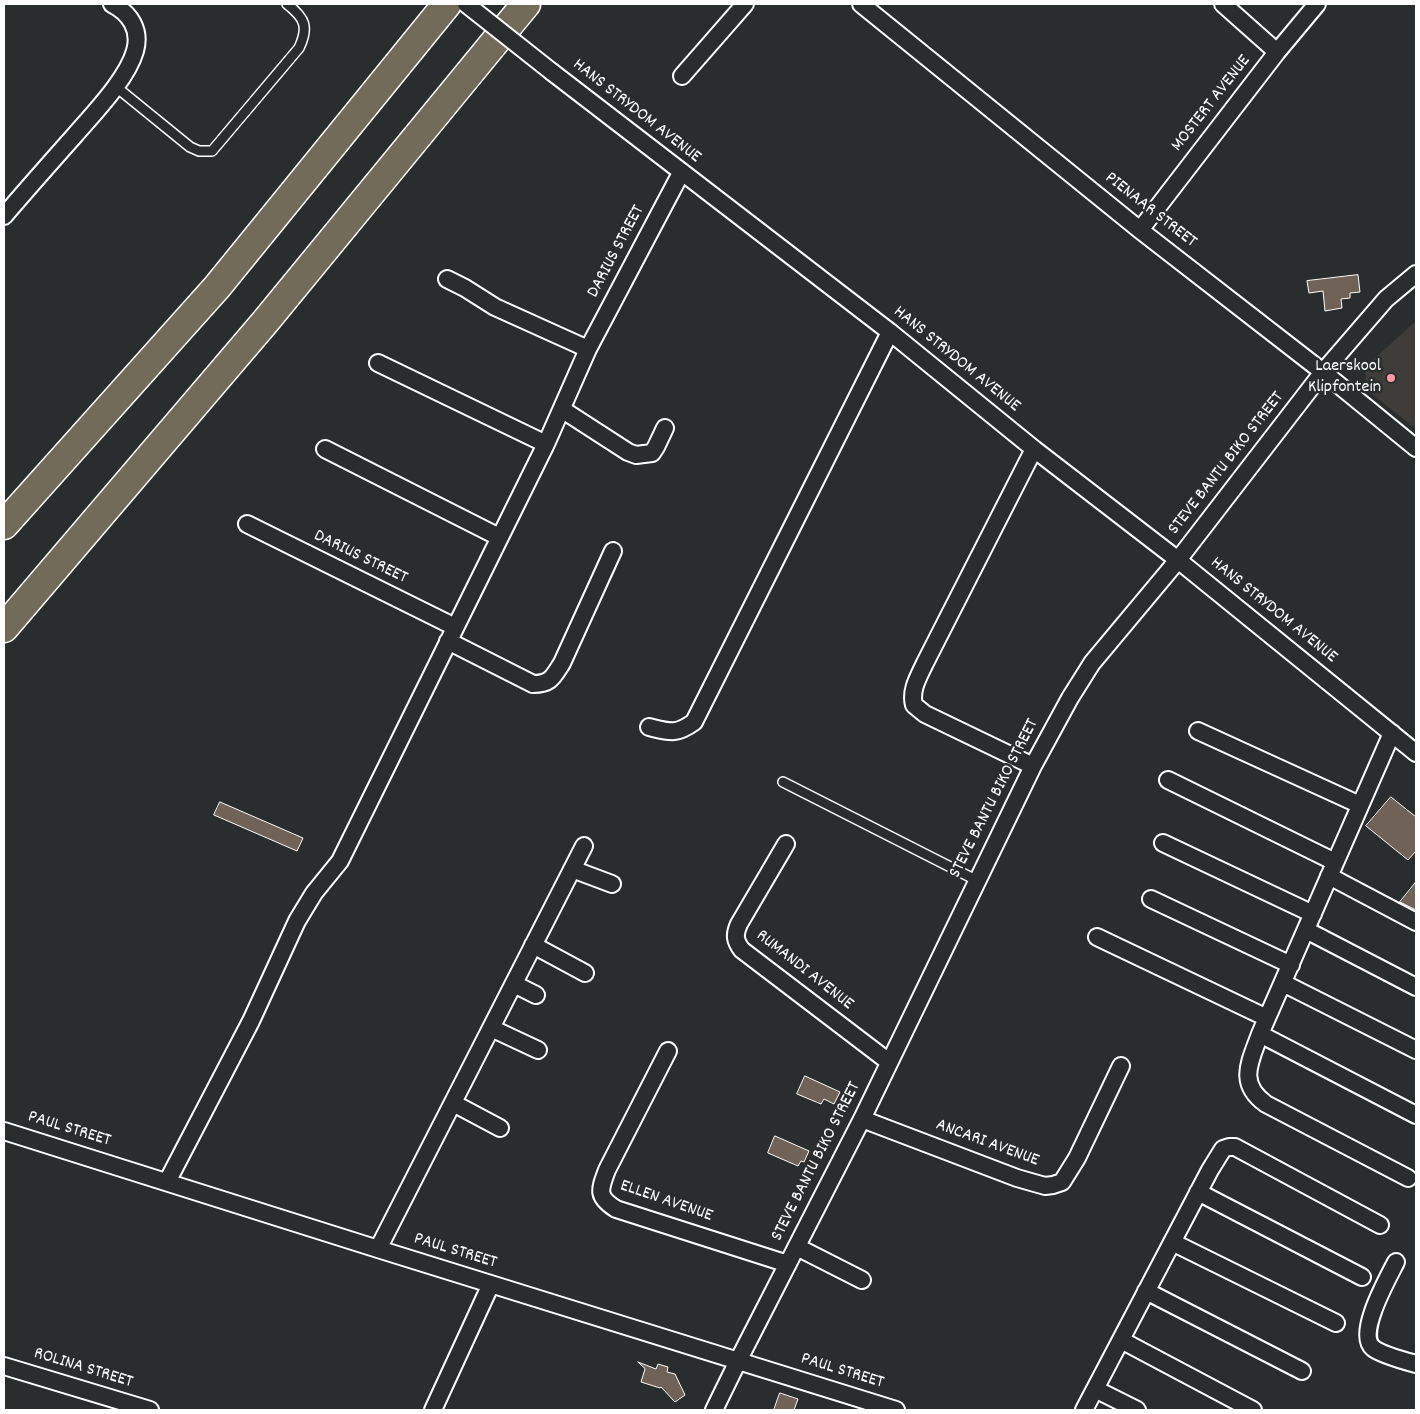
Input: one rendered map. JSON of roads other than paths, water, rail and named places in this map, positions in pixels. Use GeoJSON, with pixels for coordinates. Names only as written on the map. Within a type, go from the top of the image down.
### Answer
{"type":"FeatureCollection","features":[{"type":"Feature","properties":{"kind":"highway"},"geometry":{"type":"LineString","coordinates":[[4,525],[217,286],[447,4]]}},
{"type":"Feature","properties":{"kind":"highway"},"geometry":{"type":"LineString","coordinates":[[4,628],[265,322],[526,4]]}},
{"type":"Feature","properties":{"kind":"street"},"geometry":{"type":"LineString","coordinates":[[4,216],[103,103],[130,65],[136,49],[135,32],[131,19],[122,9],[112,4]]}},
{"type":"Feature","properties":{"kind":"street","name":"HANS STRYDOM AVENUE"},"geometry":{"type":"LineString","coordinates":[[466,4],[890,332],[1034,449],[1178,560],[1416,753]]}},
{"type":"Feature","properties":{"kind":"street"},"geometry":{"type":"LineString","coordinates":[[682,76],[745,4]]}},
{"type":"Feature","properties":{"kind":"street","name":"PIENAAR STREET"},"geometry":{"type":"LineString","coordinates":[[861,4],[1140,230],[1323,372],[1416,448]]}},
{"type":"Feature","properties":{"kind":"street"},"geometry":{"type":"LineString","coordinates":[[1223,4],[1276,52]]}},
{"type":"Feature","properties":{"kind":"street","name":"MOSTERT AVENUE"},"geometry":{"type":"LineString","coordinates":[[1140,230],[1276,52],[1317,4]]}},
{"type":"Feature","properties":{"kind":"street","name":"DARIUS STREET"},"geometry":{"type":"LineString","coordinates":[[247,524],[452,634],[546,444],[588,349],[681,172]]}},
{"type":"Feature","properties":{"kind":"street","name":"STEVE BANTU BIKO STREET"},"geometry":{"type":"LineString","coordinates":[[714,1410],[862,1119],[976,880],[1033,766],[1070,698],[1092,663],[1178,560],[1323,372],[1386,299],[1416,274]]}},
{"type":"Feature","properties":{"kind":"street"},"geometry":{"type":"LineString","coordinates":[[447,279],[494,307],[588,349]]}},
{"type":"Feature","properties":{"kind":"street"},"geometry":{"type":"LineString","coordinates":[[649,727],[672,733],[694,722],[890,332]]}},
{"type":"Feature","properties":{"kind":"street"},"geometry":{"type":"LineString","coordinates":[[378,363],[546,444]]}},
{"type":"Feature","properties":{"kind":"street"},"geometry":{"type":"LineString","coordinates":[[562,410],[628,452],[636,455],[652,453],[665,428]]}},
{"type":"Feature","properties":{"kind":"street"},"geometry":{"type":"LineString","coordinates":[[325,449],[499,537]]}},
{"type":"Feature","properties":{"kind":"street"},"geometry":{"type":"LineString","coordinates":[[1033,766],[925,714],[914,705],[913,696],[915,685],[925,663],[1034,449]]}},
{"type":"Feature","properties":{"kind":"street"},"geometry":{"type":"LineString","coordinates":[[167,1182],[252,1021],[298,921],[314,893],[340,860],[452,634],[533,684],[548,682],[562,663],[613,551]]}},
{"type":"Feature","properties":{"kind":"street"},"geometry":{"type":"LineString","coordinates":[[1198,731],[1360,805]]}},
{"type":"Feature","properties":{"kind":"street"},"geometry":{"type":"LineString","coordinates":[[1392,733],[1260,1034],[1248,1073],[1248,1083],[1258,1098],[1266,1104],[1408,1178]]}},
{"type":"Feature","properties":{"kind":"street"},"geometry":{"type":"LineString","coordinates":[[1168,780],[1332,869],[1416,922]]}},
{"type":"Feature","properties":{"kind":"street"},"geometry":{"type":"LineString","coordinates":[[1163,843],[1313,914]]}},
{"type":"Feature","properties":{"kind":"street","name":"RUMANDI AVENUE"},"geometry":{"type":"LineString","coordinates":[[786,844],[739,924],[735,939],[737,944],[742,950],[818,1009],[889,1062]]}},
{"type":"Feature","properties":{"kind":"street"},"geometry":{"type":"LineString","coordinates":[[378,1249],[584,846]]}},
{"type":"Feature","properties":{"kind":"street"},"geometry":{"type":"LineString","coordinates":[[572,869],[612,884]]}},
{"type":"Feature","properties":{"kind":"street"},"geometry":{"type":"LineString","coordinates":[[1151,899],[1290,965]]}},
{"type":"Feature","properties":{"kind":"street"},"geometry":{"type":"LineString","coordinates":[[1306,930],[1416,987]]}},
{"type":"Feature","properties":{"kind":"street"},"geometry":{"type":"LineString","coordinates":[[1097,937],[1267,1018]]}},
{"type":"Feature","properties":{"kind":"street"},"geometry":{"type":"LineString","coordinates":[[533,945],[585,973]]}},
{"type":"Feature","properties":{"kind":"street"},"geometry":{"type":"LineString","coordinates":[[1282,983],[1416,1050]]}},
{"type":"Feature","properties":{"kind":"street"},"geometry":{"type":"LineString","coordinates":[[514,984],[536,995]]}},
{"type":"Feature","properties":{"kind":"street"},"geometry":{"type":"LineString","coordinates":[[491,1028],[538,1050]]}},
{"type":"Feature","properties":{"kind":"street"},"geometry":{"type":"LineString","coordinates":[[1260,1034],[1416,1115]]}},
{"type":"Feature","properties":{"kind":"street","name":"ELLEN AVENUE"},"geometry":{"type":"LineString","coordinates":[[668,1051],[607,1170],[602,1182],[604,1202],[616,1209],[788,1264]]}},
{"type":"Feature","properties":{"kind":"street","name":"ANCARI AVENUE"},"geometry":{"type":"LineString","coordinates":[[862,1119],[1018,1178],[1046,1186],[1054,1185],[1062,1182],[1077,1158],[1121,1066]]}},
{"type":"Feature","properties":{"kind":"street"},"geometry":{"type":"LineString","coordinates":[[453,1103],[500,1128]]}},
{"type":"Feature","properties":{"kind":"street","name":"PAUL STREET"},"geometry":{"type":"LineString","coordinates":[[4,1131],[896,1410]]}},
{"type":"Feature","properties":{"kind":"street"},"geometry":{"type":"LineString","coordinates":[[1084,1410],[1198,1192],[1223,1149],[1235,1148],[1380,1225]]}},
{"type":"Feature","properties":{"kind":"street"},"geometry":{"type":"LineString","coordinates":[[1198,1192],[1362,1277]]}},
{"type":"Feature","properties":{"kind":"street"},"geometry":{"type":"LineString","coordinates":[[1172,1242],[1336,1323]]}},
{"type":"Feature","properties":{"kind":"street"},"geometry":{"type":"LineString","coordinates":[[797,1247],[862,1280]]}},
{"type":"Feature","properties":{"kind":"street"},"geometry":{"type":"LineString","coordinates":[[1396,1262],[1370,1318],[1367,1331],[1368,1341],[1373,1348],[1416,1364]]}},
{"type":"Feature","properties":{"kind":"street"},"geometry":{"type":"LineString","coordinates":[[434,1410],[490,1284]]}},
{"type":"Feature","properties":{"kind":"street"},"geometry":{"type":"LineString","coordinates":[[1146,1291],[1302,1371]]}},
{"type":"Feature","properties":{"kind":"street"},"geometry":{"type":"LineString","coordinates":[[1121,1340],[1253,1410]]}},
{"type":"Feature","properties":{"kind":"street","name":"ROLINA STREET"},"geometry":{"type":"LineString","coordinates":[[4,1366],[150,1410]]}},
{"type":"Feature","properties":{"kind":"street"},"geometry":{"type":"LineString","coordinates":[[1096,1389],[1136,1410]]}},
{"type":"Feature","properties":{"kind":"lane"},"geometry":{"type":"LineString","coordinates":[[115,86],[190,147],[199,151],[212,151],[299,48],[306,29],[303,19],[287,4]]}},
{"type":"Feature","properties":{"kind":"lane"},"geometry":{"type":"LineString","coordinates":[[783,782],[976,880]]}},
{"type":"Feature","properties":{"kind":"place","name":"Laerskool Klipfontein"},"geometry":{"type":"Point","coordinates":[1391,378]}}]}
